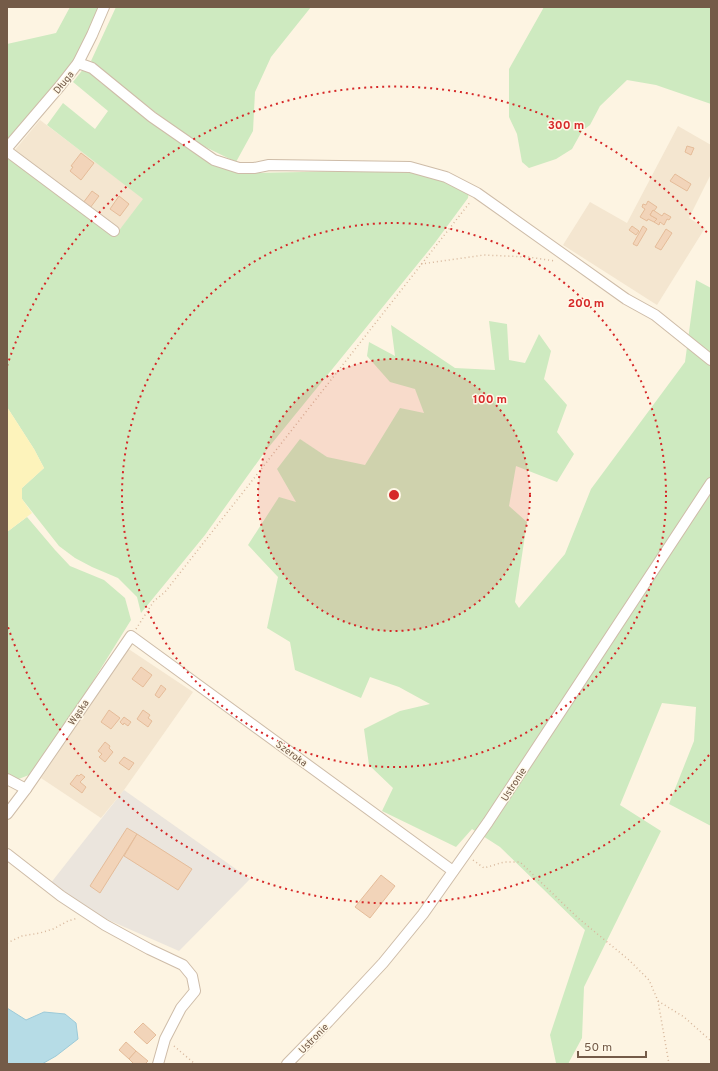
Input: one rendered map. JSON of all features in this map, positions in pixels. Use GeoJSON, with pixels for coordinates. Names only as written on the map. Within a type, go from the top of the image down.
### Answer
{"type":"FeatureCollection","features":[{"type":"Feature","properties":{"kind":"street","name":"Długa"},"geometry":{"type":"LineString","coordinates":[[7,148],[78,63],[104,7]]}},
{"type":"Feature","properties":{"kind":"street"},"geometry":{"type":"LineString","coordinates":[[78,63],[92,68],[152,117],[214,160],[239,168],[254,168],[269,165],[410,167],[446,177],[477,193],[626,299],[655,314],[711,360]]}},
{"type":"Feature","properties":{"kind":"street"},"geometry":{"type":"LineString","coordinates":[[7,151],[114,231]]}},
{"type":"Feature","properties":{"kind":"street","name":"Ustronie"},"geometry":{"type":"LineString","coordinates":[[287,1064],[383,963],[423,914],[492,815],[711,483]]}},
{"type":"Feature","properties":{"kind":"street","name":"Wąska"},"geometry":{"type":"LineString","coordinates":[[7,814],[26,789],[131,636]]}},
{"type":"Feature","properties":{"kind":"street","name":"Szeroka"},"geometry":{"type":"LineString","coordinates":[[131,636],[453,871]]}},
{"type":"Feature","properties":{"kind":"street"},"geometry":{"type":"LineString","coordinates":[[7,779],[26,789]]}},
{"type":"Feature","properties":{"kind":"street"},"geometry":{"type":"LineString","coordinates":[[7,854],[61,896],[106,925],[149,949],[182,965],[192,976],[195,991],[181,1008],[165,1039],[158,1064]]}},
{"type":"Feature","properties":{"kind":"path"},"geometry":{"type":"LineString","coordinates":[[131,636],[154,601],[165,592],[477,193]]}},
{"type":"Feature","properties":{"kind":"path"},"geometry":{"type":"LineString","coordinates":[[421,264],[484,255],[528,257],[560,261]]}},
{"type":"Feature","properties":{"kind":"path"},"geometry":{"type":"LineString","coordinates":[[465,854],[484,868],[504,862],[520,862],[578,918],[629,960],[649,980],[658,1001],[669,1064]]}},
{"type":"Feature","properties":{"kind":"path"},"geometry":{"type":"LineString","coordinates":[[7,943],[22,936],[53,929],[68,921],[89,914]]}},
{"type":"Feature","properties":{"kind":"path"},"geometry":{"type":"LineString","coordinates":[[658,1001],[684,1017],[711,1041]]}},
{"type":"Feature","properties":{"kind":"path"},"geometry":{"type":"LineString","coordinates":[[165,1039],[195,1064]]}},
{"type":"Feature","properties":{"kind":"shaded area"},"geometry":{"type":"Polygon","coordinates":[[[40,120],[144,199],[114,237],[9,157],[40,120]]]}},
{"type":"Feature","properties":{"kind":"shaded area"},"geometry":{"type":"Polygon","coordinates":[[[678,126],[711,145],[711,174],[689,218],[705,228],[657,305],[563,245],[590,202],[627,223],[678,126]]]}},
{"type":"Feature","properties":{"kind":"shaded area"},"geometry":{"type":"Polygon","coordinates":[[[127,648],[193,692],[124,790],[101,818],[41,778],[127,648]]]}},
{"type":"Feature","properties":{"kind":"shaded area"},"geometry":{"type":"Polygon","coordinates":[[[124,790],[250,879],[179,951],[88,911],[50,884],[124,790]]]}},
{"type":"Feature","properties":{"kind":"green space"},"geometry":{"type":"Polygon","coordinates":[[[70,7],[100,7],[78,56],[64,75],[7,142],[7,44],[56,33],[70,7]]]}},
{"type":"Feature","properties":{"kind":"green space"},"geometry":{"type":"Polygon","coordinates":[[[116,7],[311,7],[271,57],[255,92],[253,131],[236,162],[189,139],[91,61],[116,7]]]}},
{"type":"Feature","properties":{"kind":"green space"},"geometry":{"type":"Polygon","coordinates":[[[544,7],[711,7],[711,104],[656,85],[627,80],[600,106],[590,125],[582,131],[572,149],[556,159],[529,168],[522,162],[517,134],[509,117],[509,69],[544,7]]]}},
{"type":"Feature","properties":{"kind":"green space"},"geometry":{"type":"Polygon","coordinates":[[[84,68],[152,122],[248,173],[400,170],[433,177],[469,190],[468,198],[434,244],[264,453],[205,535],[141,613],[137,597],[118,578],[75,558],[59,546],[22,499],[22,488],[44,468],[34,449],[7,407],[7,159],[9,157],[114,237],[143,199],[47,125],[63,103],[95,129],[108,111],[73,82],[84,68]]]}},
{"type":"Feature","properties":{"kind":"green space"},"geometry":{"type":"Polygon","coordinates":[[[696,280],[711,288],[711,826],[669,804],[694,741],[696,707],[662,703],[620,805],[661,831],[584,987],[582,1038],[568,1064],[556,1063],[550,1035],[585,930],[500,847],[472,829],[456,847],[382,811],[393,788],[369,765],[364,729],[400,711],[430,704],[399,687],[370,677],[361,698],[295,670],[290,642],[267,628],[278,577],[248,545],[279,497],[296,502],[277,469],[300,439],[327,457],[365,465],[400,408],[424,413],[415,389],[390,382],[367,356],[369,342],[395,356],[391,325],[455,368],[495,370],[489,321],[507,324],[509,360],[525,363],[539,334],[551,351],[544,379],[567,405],[557,432],[574,454],[557,482],[516,466],[509,506],[527,522],[515,602],[519,608],[565,554],[591,489],[685,362],[696,280]]]}},
{"type":"Feature","properties":{"kind":"green space"},"geometry":{"type":"Polygon","coordinates":[[[27,517],[70,566],[104,580],[125,598],[131,620],[65,726],[29,775],[16,780],[7,775],[7,532],[27,517]]]}},
{"type":"Feature","properties":{"kind":"sand"},"geometry":{"type":"Polygon","coordinates":[[[7,407],[34,449],[44,468],[22,488],[22,499],[32,513],[7,532],[7,407]]]}},
{"type":"Feature","properties":{"kind":"water"},"geometry":{"type":"Polygon","coordinates":[[[7,1008],[26,1020],[44,1012],[65,1014],[76,1023],[78,1039],[56,1056],[42,1064],[7,1064],[7,1008]]]}},
{"type":"Feature","properties":{"kind":"building"},"geometry":{"type":"Polygon","coordinates":[[[687,146],[694,148],[691,155],[685,152],[687,146]]]}},
{"type":"Feature","properties":{"kind":"building"},"geometry":{"type":"Polygon","coordinates":[[[81,153],[94,163],[81,180],[70,171],[73,167],[71,166],[81,153]]]}},
{"type":"Feature","properties":{"kind":"building"},"geometry":{"type":"Polygon","coordinates":[[[675,174],[691,184],[687,191],[670,181],[675,174]]]}},
{"type":"Feature","properties":{"kind":"building"},"geometry":{"type":"Polygon","coordinates":[[[92,191],[99,196],[90,208],[83,203],[92,191]]]}},
{"type":"Feature","properties":{"kind":"building"},"geometry":{"type":"Polygon","coordinates":[[[119,196],[129,204],[120,216],[110,209],[119,196]]]}},
{"type":"Feature","properties":{"kind":"building"},"geometry":{"type":"Polygon","coordinates":[[[648,201],[657,207],[650,215],[657,219],[654,222],[648,219],[647,221],[640,217],[645,209],[642,207],[643,204],[646,205],[648,201]]]}},
{"type":"Feature","properties":{"kind":"building"},"geometry":{"type":"Polygon","coordinates":[[[653,210],[662,216],[664,213],[671,217],[669,220],[667,219],[664,225],[660,222],[659,225],[654,222],[657,219],[650,215],[653,210]]]}},
{"type":"Feature","properties":{"kind":"building"},"geometry":{"type":"Polygon","coordinates":[[[632,226],[639,231],[636,235],[629,230],[632,226]]]}},
{"type":"Feature","properties":{"kind":"building"},"geometry":{"type":"Polygon","coordinates":[[[643,226],[647,229],[637,246],[633,244],[643,226]]]}},
{"type":"Feature","properties":{"kind":"building"},"geometry":{"type":"Polygon","coordinates":[[[666,229],[672,233],[661,250],[655,247],[666,229]]]}},
{"type":"Feature","properties":{"kind":"building"},"geometry":{"type":"Polygon","coordinates":[[[141,667],[152,675],[143,687],[132,679],[141,667]]]}},
{"type":"Feature","properties":{"kind":"building"},"geometry":{"type":"Polygon","coordinates":[[[161,685],[166,689],[159,698],[155,695],[161,685]]]}},
{"type":"Feature","properties":{"kind":"building"},"geometry":{"type":"Polygon","coordinates":[[[109,710],[120,718],[111,729],[101,722],[109,710]]]}},
{"type":"Feature","properties":{"kind":"building"},"geometry":{"type":"Polygon","coordinates":[[[143,710],[150,715],[148,718],[152,721],[148,727],[137,719],[143,710]]]}},
{"type":"Feature","properties":{"kind":"building"},"geometry":{"type":"Polygon","coordinates":[[[124,717],[131,722],[128,726],[124,723],[123,725],[120,722],[124,717]]]}},
{"type":"Feature","properties":{"kind":"building"},"geometry":{"type":"Polygon","coordinates":[[[105,742],[110,746],[109,748],[113,752],[105,762],[99,757],[102,754],[98,751],[105,742]]]}},
{"type":"Feature","properties":{"kind":"building"},"geometry":{"type":"Polygon","coordinates":[[[124,757],[134,763],[129,770],[119,763],[124,757]]]}},
{"type":"Feature","properties":{"kind":"building"},"geometry":{"type":"Polygon","coordinates":[[[81,774],[85,777],[80,782],[86,787],[82,793],[70,784],[77,775],[79,776],[81,774]]]}},
{"type":"Feature","properties":{"kind":"building"},"geometry":{"type":"Polygon","coordinates":[[[127,828],[137,834],[100,893],[90,886],[127,828]]]}},
{"type":"Feature","properties":{"kind":"building"},"geometry":{"type":"Polygon","coordinates":[[[137,834],[192,869],[178,890],[124,856],[137,834]]]}},
{"type":"Feature","properties":{"kind":"building"},"geometry":{"type":"Polygon","coordinates":[[[381,875],[395,886],[370,918],[355,907],[381,875]]]}},
{"type":"Feature","properties":{"kind":"building"},"geometry":{"type":"Polygon","coordinates":[[[143,1023],[156,1035],[147,1044],[134,1032],[143,1023]]]}},
{"type":"Feature","properties":{"kind":"building"},"geometry":{"type":"Polygon","coordinates":[[[126,1042],[136,1051],[129,1059],[119,1050],[126,1042]]]}},
{"type":"Feature","properties":{"kind":"building"},"geometry":{"type":"Polygon","coordinates":[[[136,1051],[148,1061],[145,1064],[134,1064],[129,1059],[136,1051]]]}}]}
